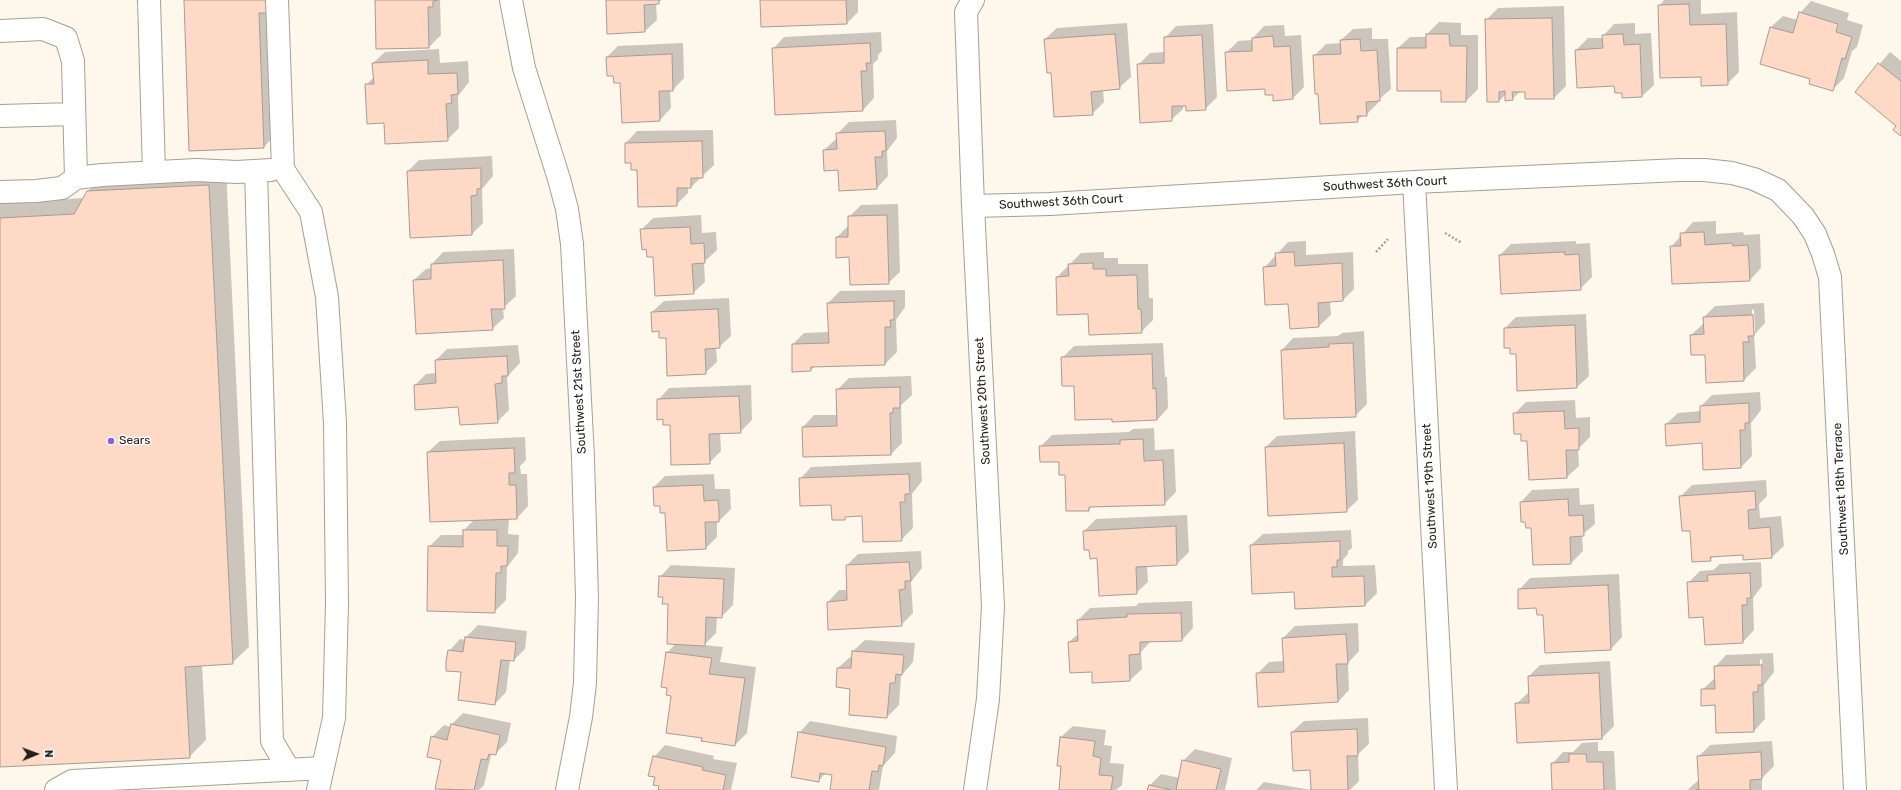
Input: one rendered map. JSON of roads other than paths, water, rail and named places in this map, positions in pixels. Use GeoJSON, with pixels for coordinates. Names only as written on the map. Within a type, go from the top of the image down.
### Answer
{"type":"FeatureCollection","features":[{"type":"Feature","properties":{"kind":"street"},"geometry":{"type":"LineString","coordinates":[[149,0],[154,172]]}},
{"type":"Feature","properties":{"kind":"street"},"geometry":{"type":"LineString","coordinates":[[277,0],[283,169],[311,212],[327,297],[335,423],[337,604],[334,718],[318,790]]}},
{"type":"Feature","properties":{"kind":"street","name":"Southwest 21st Street"},"geometry":{"type":"LineString","coordinates":[[512,0],[524,68],[559,179],[567,209],[572,244],[583,458],[587,598],[585,670],[581,717],[567,790]]}},
{"type":"Feature","properties":{"kind":"street","name":"Southwest 20th Street"},"geometry":{"type":"LineString","coordinates":[[966,4],[973,206],[992,606],[988,699],[975,790]]}},
{"type":"Feature","properties":{"kind":"street"},"geometry":{"type":"LineString","coordinates":[[0,31],[43,29],[66,38],[72,61],[76,178]]}},
{"type":"Feature","properties":{"kind":"street"},"geometry":{"type":"LineString","coordinates":[[0,116],[74,114]]}},
{"type":"Feature","properties":{"kind":"street"},"geometry":{"type":"LineString","coordinates":[[0,192],[36,191],[62,188],[76,178],[196,170],[237,172],[283,169]]}},
{"type":"Feature","properties":{"kind":"street","name":"Southwest 36th Court"},"geometry":{"type":"LineString","coordinates":[[973,206],[1050,204],[1414,182],[1704,170],[1732,173],[1754,179],[1778,190],[1789,200]]}},
{"type":"Feature","properties":{"kind":"street"},"geometry":{"type":"LineString","coordinates":[[256,171],[272,741],[288,770]]}},
{"type":"Feature","properties":{"kind":"street","name":"Southwest 19th Street"},"geometry":{"type":"LineString","coordinates":[[1414,182],[1446,790]]}},
{"type":"Feature","properties":{"kind":"street","name":"Southwest 18th Terrace"},"geometry":{"type":"LineString","coordinates":[[1789,200],[1803,216],[1815,234],[1824,254],[1830,277],[1855,790]]}},
{"type":"Feature","properties":{"kind":"street"},"geometry":{"type":"LineString","coordinates":[[56,790],[72,781],[323,768]]}},
{"type":"Feature","properties":{"kind":"place","name":"Sears"},"geometry":{"type":"Point","coordinates":[111,441]}}]}
